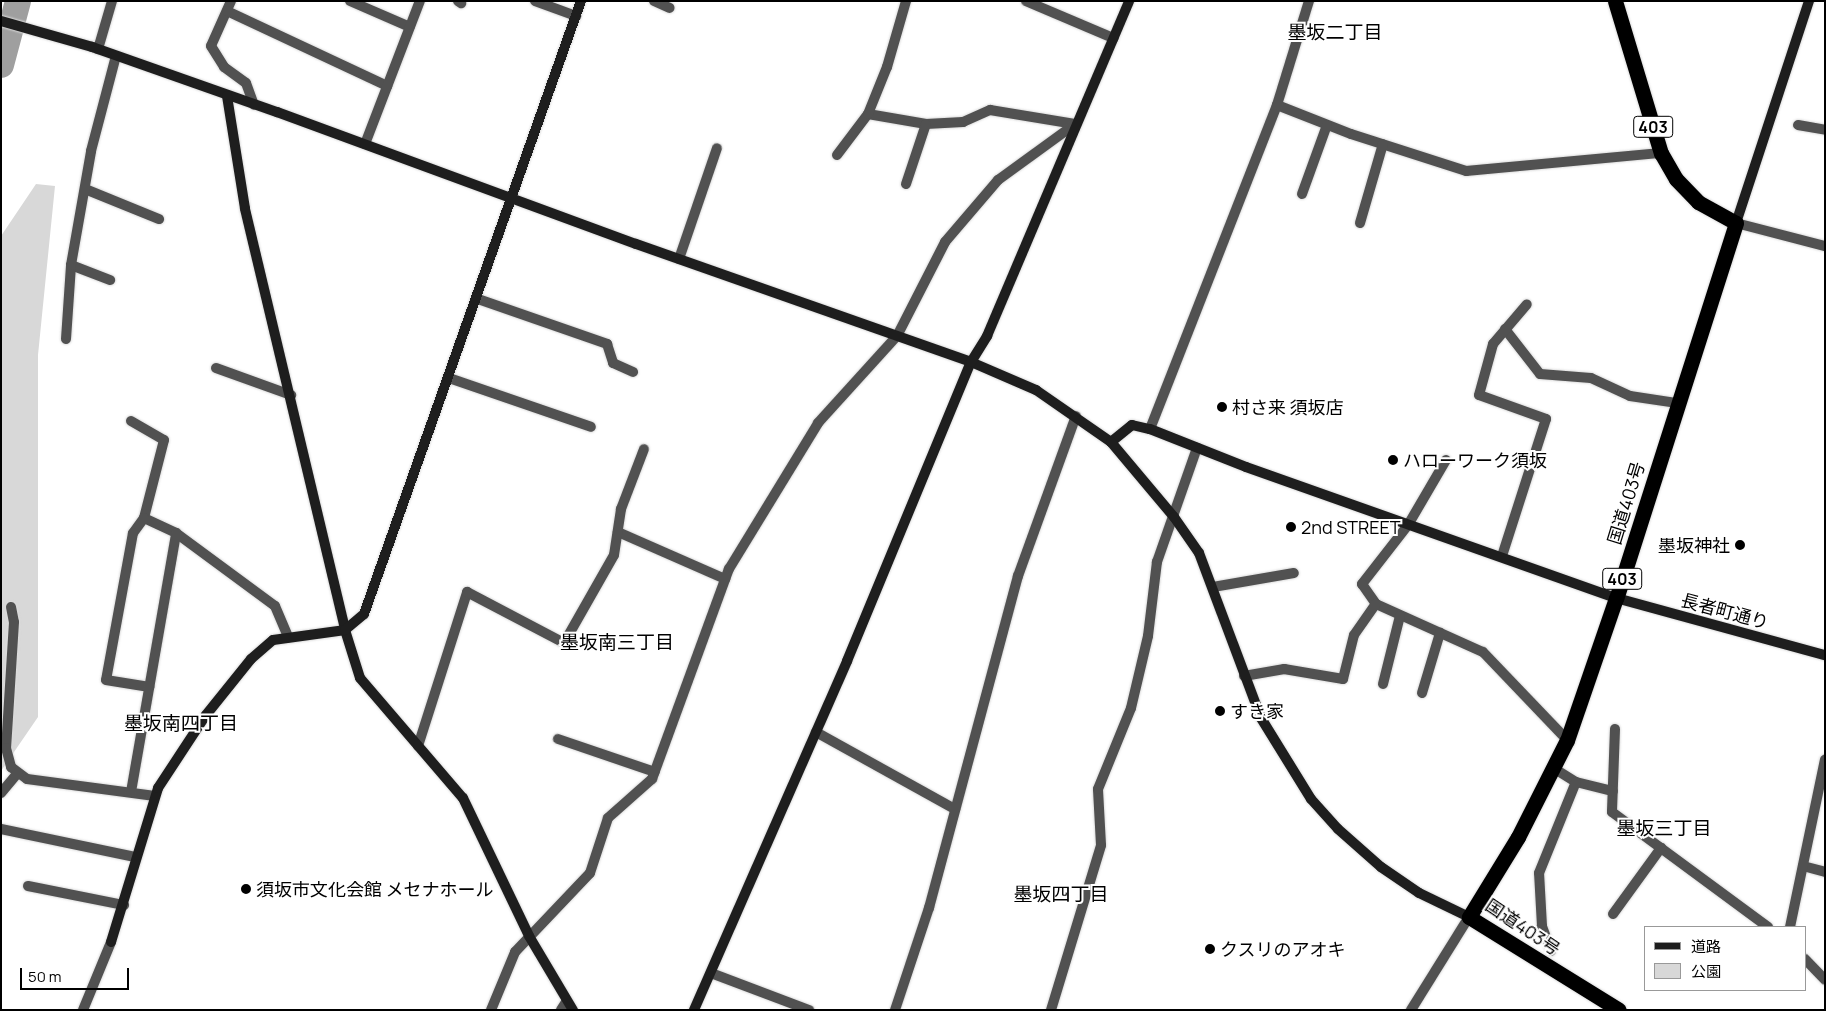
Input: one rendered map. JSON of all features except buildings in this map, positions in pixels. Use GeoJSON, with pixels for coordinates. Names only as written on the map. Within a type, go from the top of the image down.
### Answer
{"type":"FeatureCollection","features":[{"type":"Feature","properties":{"kind":"highway","name":"403"},"geometry":{"type":"LineString","coordinates":[[1614,1],[1661,153],[1676,179],[1698,202],[1736,223]]}},
{"type":"Feature","properties":{"kind":"highway","name":"国道403号"},"geometry":{"type":"LineString","coordinates":[[1619,1010],[1469,917],[1555,769],[1567,740],[1616,598],[1736,223]]}},
{"type":"Feature","properties":{"kind":"street"},"geometry":{"type":"LineString","coordinates":[[95,48],[112,1]]}},
{"type":"Feature","properties":{"kind":"street"},"geometry":{"type":"LineString","coordinates":[[231,1],[211,46],[224,67],[246,83],[254,104]]}},
{"type":"Feature","properties":{"kind":"street"},"geometry":{"type":"LineString","coordinates":[[350,1],[410,27]]}},
{"type":"Feature","properties":{"kind":"street"},"geometry":{"type":"LineString","coordinates":[[365,144],[420,1]]}},
{"type":"Feature","properties":{"kind":"street"},"geometry":{"type":"LineString","coordinates":[[535,1],[576,16]]}},
{"type":"Feature","properties":{"kind":"street"},"geometry":{"type":"LineString","coordinates":[[83,1010],[124,905],[135,857],[155,796],[206,714],[251,659],[274,640],[345,630],[364,614],[514,199],[581,1]]}},
{"type":"Feature","properties":{"kind":"street"},"geometry":{"type":"LineString","coordinates":[[654,1],[670,8]]}},
{"type":"Feature","properties":{"kind":"street"},"geometry":{"type":"LineString","coordinates":[[837,155],[868,114],[887,67],[906,1]]}},
{"type":"Feature","properties":{"kind":"street"},"geometry":{"type":"LineString","coordinates":[[1026,1],[1114,38]]}},
{"type":"Feature","properties":{"kind":"street"},"geometry":{"type":"LineString","coordinates":[[694,1010],[816,732],[971,362],[988,336],[1075,124],[1129,1]]}},
{"type":"Feature","properties":{"kind":"street"},"geometry":{"type":"LineString","coordinates":[[1111,442],[1132,425],[1150,429],[1277,106],[1309,1]]}},
{"type":"Feature","properties":{"kind":"street"},"geometry":{"type":"LineString","coordinates":[[1809,1],[1736,223],[1825,246]]}},
{"type":"Feature","properties":{"kind":"street"},"geometry":{"type":"LineString","coordinates":[[227,11],[387,86]]}},
{"type":"Feature","properties":{"kind":"street"},"geometry":{"type":"LineString","coordinates":[[1,21],[95,48],[365,144],[678,259],[971,362],[1036,390],[1076,416],[1111,442],[1174,517],[1199,552],[1214,587],[1244,676],[1261,718],[1285,761],[1311,799],[1338,829],[1404,882],[1469,917],[1412,1010]]}},
{"type":"Feature","properties":{"kind":"street"},"geometry":{"type":"LineString","coordinates":[[66,340],[71,266],[84,189],[91,151],[116,56]]}},
{"type":"Feature","properties":{"kind":"street"},"geometry":{"type":"LineString","coordinates":[[227,96],[246,209],[345,630],[360,678],[463,798],[529,936],[567,1007]]}},
{"type":"Feature","properties":{"kind":"street"},"geometry":{"type":"LineString","coordinates":[[1277,106],[1466,171],[1661,153]]}},
{"type":"Feature","properties":{"kind":"street"},"geometry":{"type":"LineString","coordinates":[[868,114],[926,124],[963,122],[990,110],[1075,124]]}},
{"type":"Feature","properties":{"kind":"street"},"geometry":{"type":"LineString","coordinates":[[906,184],[926,124]]}},
{"type":"Feature","properties":{"kind":"street"},"geometry":{"type":"LineString","coordinates":[[490,1010],[515,952],[590,873],[608,818],[652,779],[725,578],[818,423],[896,336],[945,242],[998,180],[1075,124]]}},
{"type":"Feature","properties":{"kind":"street"},"geometry":{"type":"LineString","coordinates":[[1302,194],[1328,125]]}},
{"type":"Feature","properties":{"kind":"street"},"geometry":{"type":"LineString","coordinates":[[1798,126],[1825,130]]}},
{"type":"Feature","properties":{"kind":"street"},"geometry":{"type":"LineString","coordinates":[[1360,223],[1383,144]]}},
{"type":"Feature","properties":{"kind":"street"},"geometry":{"type":"LineString","coordinates":[[678,259],[717,148]]}},
{"type":"Feature","properties":{"kind":"street"},"geometry":{"type":"LineString","coordinates":[[84,189],[159,219]]}},
{"type":"Feature","properties":{"kind":"street"},"geometry":{"type":"LineString","coordinates":[[71,266],[110,280]]}},
{"type":"Feature","properties":{"kind":"street"},"geometry":{"type":"LineString","coordinates":[[478,298],[607,344],[613,363],[633,372]]}},
{"type":"Feature","properties":{"kind":"street"},"geometry":{"type":"LineString","coordinates":[[1502,556],[1546,419],[1479,395],[1493,344],[1527,304]]}},
{"type":"Feature","properties":{"kind":"street"},"geometry":{"type":"LineString","coordinates":[[1505,329],[1540,374],[1591,378],[1630,396],[1677,403]]}},
{"type":"Feature","properties":{"kind":"street"},"geometry":{"type":"LineString","coordinates":[[216,368],[291,395]]}},
{"type":"Feature","properties":{"kind":"street"},"geometry":{"type":"LineString","coordinates":[[449,378],[591,427]]}},
{"type":"Feature","properties":{"kind":"street"},"geometry":{"type":"LineString","coordinates":[[894,1010],[929,908],[1018,576],[1076,416]]}},
{"type":"Feature","properties":{"kind":"street"},"geometry":{"type":"LineString","coordinates":[[131,421],[164,440],[144,518],[133,533],[106,680],[149,687]]}},
{"type":"Feature","properties":{"kind":"street","name":"長者町通り"},"geometry":{"type":"LineString","coordinates":[[1150,429],[1408,525],[1502,556],[1616,598],[1825,655]]}},
{"type":"Feature","properties":{"kind":"street"},"geometry":{"type":"LineString","coordinates":[[1051,1010],[1101,845],[1098,789],[1131,708],[1148,636],[1157,562],[1197,448]]}},
{"type":"Feature","properties":{"kind":"street"},"geometry":{"type":"LineString","coordinates":[[418,746],[467,592],[564,643],[614,555],[621,509],[644,449]]}},
{"type":"Feature","properties":{"kind":"street"},"geometry":{"type":"LineString","coordinates":[[1446,460],[1408,525],[1362,584],[1376,604],[1483,652],[1567,740]]}},
{"type":"Feature","properties":{"kind":"street"},"geometry":{"type":"LineString","coordinates":[[144,518],[176,533],[275,606],[288,637]]}},
{"type":"Feature","properties":{"kind":"street"},"geometry":{"type":"LineString","coordinates":[[618,532],[725,578]]}},
{"type":"Feature","properties":{"kind":"street"},"geometry":{"type":"LineString","coordinates":[[131,792],[176,533]]}},
{"type":"Feature","properties":{"kind":"street"},"geometry":{"type":"LineString","coordinates":[[1214,587],[1294,573]]}},
{"type":"Feature","properties":{"kind":"street"},"geometry":{"type":"LineString","coordinates":[[1244,676],[1284,669],[1343,679],[1354,635],[1376,604]]}},
{"type":"Feature","properties":{"kind":"street"},"geometry":{"type":"LineString","coordinates":[[11,607],[14,622],[6,748],[11,767],[27,779],[155,796]]}},
{"type":"Feature","properties":{"kind":"street"},"geometry":{"type":"LineString","coordinates":[[1383,684],[1400,616]]}},
{"type":"Feature","properties":{"kind":"street"},"geometry":{"type":"LineString","coordinates":[[1422,693],[1440,633]]}},
{"type":"Feature","properties":{"kind":"street"},"geometry":{"type":"LineString","coordinates":[[1615,729],[1612,812],[1767,926]]}},
{"type":"Feature","properties":{"kind":"street"},"geometry":{"type":"LineString","coordinates":[[816,732],[955,809]]}},
{"type":"Feature","properties":{"kind":"street"},"geometry":{"type":"LineString","coordinates":[[558,739],[655,772]]}},
{"type":"Feature","properties":{"kind":"street"},"geometry":{"type":"LineString","coordinates":[[1790,926],[1825,760]]}},
{"type":"Feature","properties":{"kind":"street"},"geometry":{"type":"LineString","coordinates":[[1555,769],[1576,782],[1613,791]]}},
{"type":"Feature","properties":{"kind":"street"},"geometry":{"type":"LineString","coordinates":[[1,793],[18,773]]}},
{"type":"Feature","properties":{"kind":"street"},"geometry":{"type":"LineString","coordinates":[[1551,951],[1542,926],[1539,872],[1576,782]]}},
{"type":"Feature","properties":{"kind":"street"},"geometry":{"type":"LineString","coordinates":[[1,830],[135,857]]}},
{"type":"Feature","properties":{"kind":"street"},"geometry":{"type":"LineString","coordinates":[[1613,914],[1661,848]]}},
{"type":"Feature","properties":{"kind":"street"},"geometry":{"type":"LineString","coordinates":[[1803,866],[1825,872]]}},
{"type":"Feature","properties":{"kind":"street"},"geometry":{"type":"LineString","coordinates":[[28,886],[124,905]]}},
{"type":"Feature","properties":{"kind":"street"},"geometry":{"type":"LineString","coordinates":[[1806,960],[1825,980]]}},
{"type":"Feature","properties":{"kind":"street"},"geometry":{"type":"LineString","coordinates":[[711,973],[809,1010]]}},
{"type":"Feature","properties":{"kind":"green space"},"geometry":{"type":"Polygon","coordinates":[[[36,184],[55,186],[38,355],[38,717],[1,771],[1,236],[36,184]]]}},
{"type":"Feature","properties":{"kind":"waterway"},"geometry":{"type":"LineString","coordinates":[[1,65],[18,1]]}},
{"type":"Feature","properties":{"kind":"place","name":"村さ来 須坂店"},"geometry":{"type":"Point","coordinates":[1222,407]}},
{"type":"Feature","properties":{"kind":"place","name":"ハローワーク須坂"},"geometry":{"type":"Point","coordinates":[1393,460]}},
{"type":"Feature","properties":{"kind":"place","name":"2nd STREET"},"geometry":{"type":"Point","coordinates":[1291,527]}},
{"type":"Feature","properties":{"kind":"place","name":"墨坂神社"},"geometry":{"type":"Point","coordinates":[1740,545]}},
{"type":"Feature","properties":{"kind":"place","name":"すき家"},"geometry":{"type":"Point","coordinates":[1220,711]}},
{"type":"Feature","properties":{"kind":"place","name":"須坂市文化会館 メセナホール"},"geometry":{"type":"Point","coordinates":[246,889]}},
{"type":"Feature","properties":{"kind":"place","name":"クスリのアオキ"},"geometry":{"type":"Point","coordinates":[1210,949]}},
{"type":"Feature","properties":{"kind":"district","name":"墨坂二丁目"},"geometry":{"type":"Point","coordinates":[1335,33]}},
{"type":"Feature","properties":{"kind":"district","name":"墨坂南三丁目"},"geometry":{"type":"Point","coordinates":[617,643]}},
{"type":"Feature","properties":{"kind":"district","name":"墨坂南四丁目"},"geometry":{"type":"Point","coordinates":[181,724]}},
{"type":"Feature","properties":{"kind":"district","name":"墨坂三丁目"},"geometry":{"type":"Point","coordinates":[1664,829]}},
{"type":"Feature","properties":{"kind":"district","name":"墨坂四丁目"},"geometry":{"type":"Point","coordinates":[1061,895]}}]}
